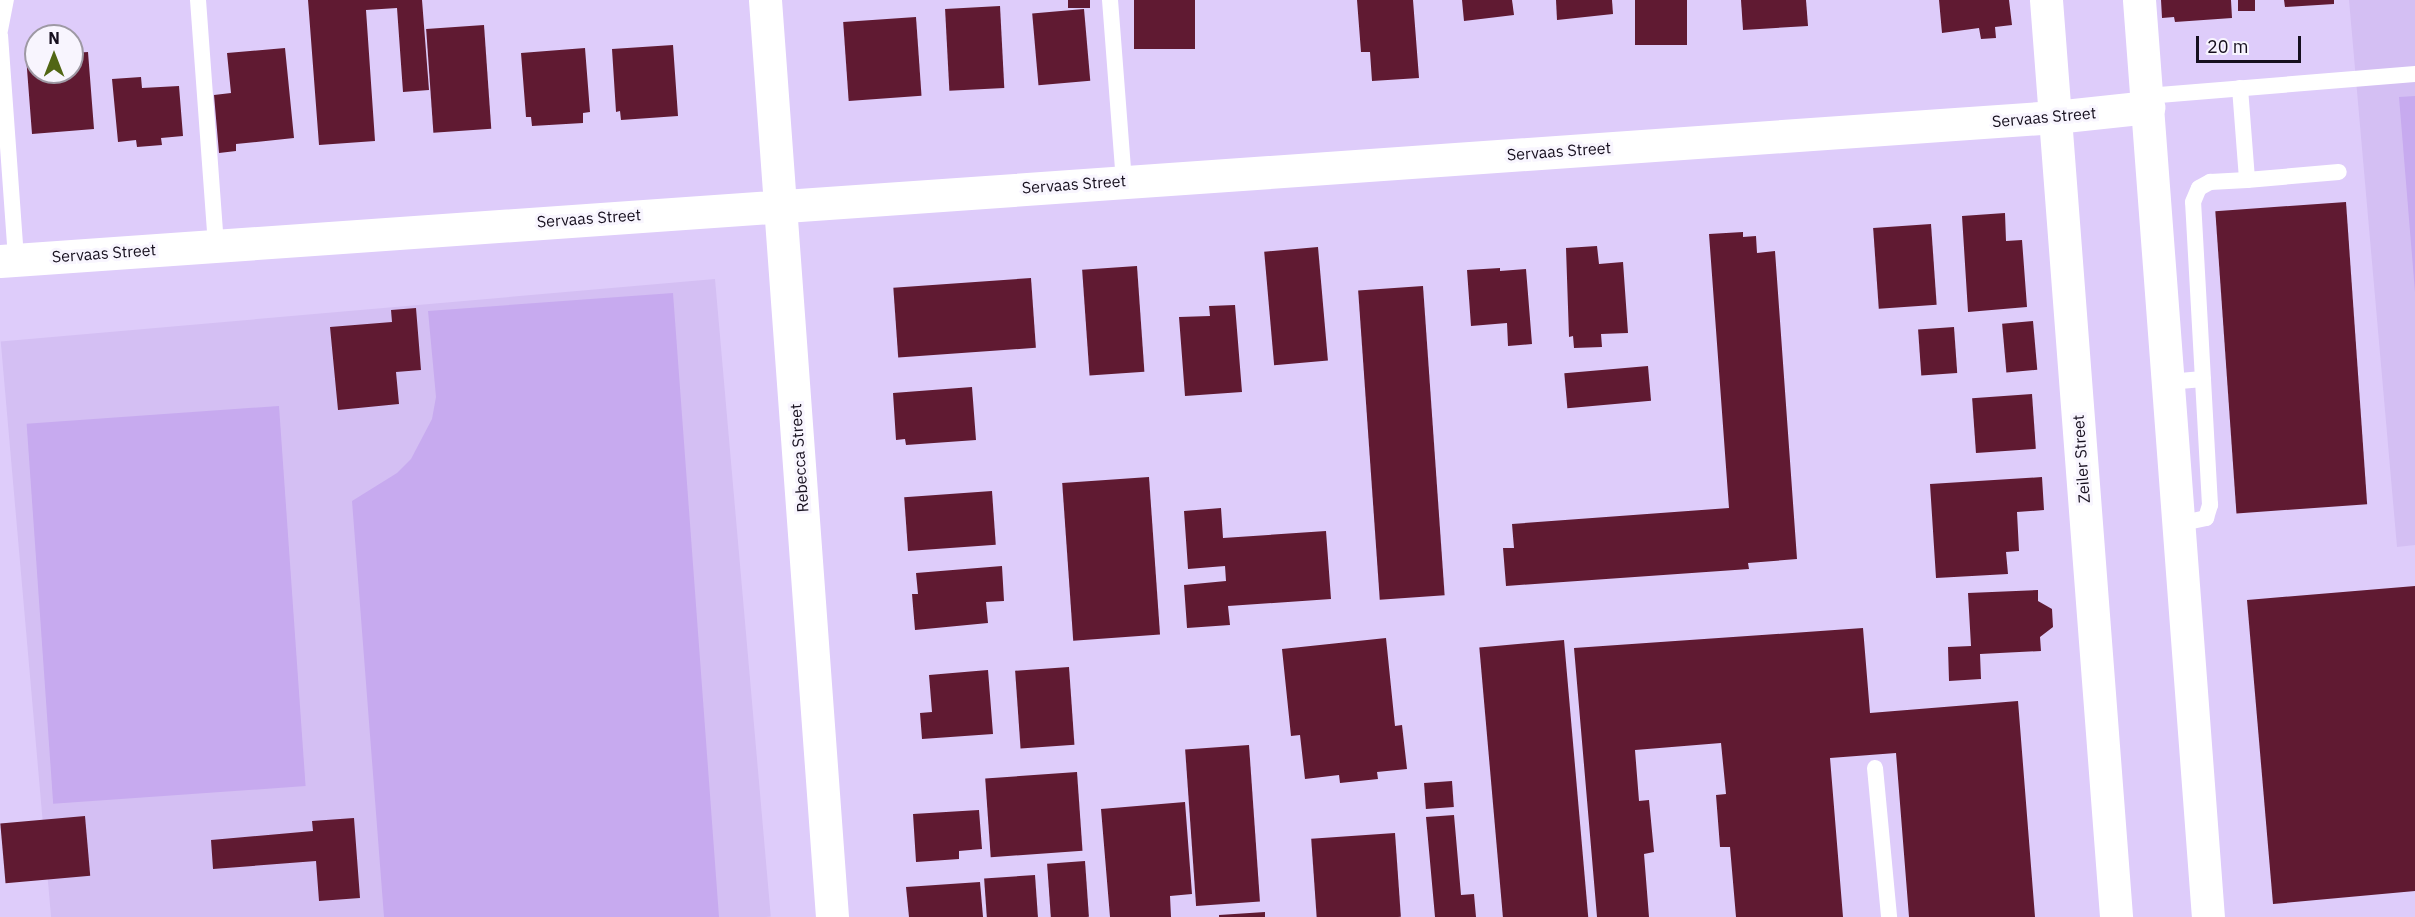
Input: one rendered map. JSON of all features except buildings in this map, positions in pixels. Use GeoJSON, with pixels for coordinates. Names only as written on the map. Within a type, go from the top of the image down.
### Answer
{"type":"FeatureCollection","features":[{"type":"Feature","properties":{"kind":"street","name":"Rebecca Street"},"geometry":{"type":"LineString","coordinates":[[765,0],[832,917]]}},
{"type":"Feature","properties":{"kind":"street","name":"Zeiler Street"},"geometry":{"type":"LineString","coordinates":[[2046,0],[2116,917]]}},
{"type":"Feature","properties":{"kind":"street"},"geometry":{"type":"LineString","coordinates":[[2139,0],[2208,917]]}},
{"type":"Feature","properties":{"kind":"street","name":"Servaas Street"},"geometry":{"type":"LineString","coordinates":[[8,260],[780,204],[2055,117],[2147,101]]}},
{"type":"Feature","properties":{"kind":"lane"},"geometry":{"type":"LineString","coordinates":[[0,30],[6,0]]}},
{"type":"Feature","properties":{"kind":"lane"},"geometry":{"type":"LineString","coordinates":[[198,0],[216,245]]}},
{"type":"Feature","properties":{"kind":"lane"},"geometry":{"type":"LineString","coordinates":[[1110,0],[1124,181]]}},
{"type":"Feature","properties":{"kind":"lane"},"geometry":{"type":"LineString","coordinates":[[0,35],[8,260]]}},
{"type":"Feature","properties":{"kind":"lane"},"geometry":{"type":"LineString","coordinates":[[2147,101],[2240,88],[2415,74]]}},
{"type":"Feature","properties":{"kind":"lane"},"geometry":{"type":"LineString","coordinates":[[2240,88],[2247,180]]}},
{"type":"Feature","properties":{"kind":"lane"},"geometry":{"type":"LineString","coordinates":[[2178,524],[2206,518],[2210,506],[2193,202],[2199,188],[2210,182],[2339,172]]}},
{"type":"Feature","properties":{"kind":"lane"},"geometry":{"type":"LineString","coordinates":[[2168,382],[2203,379]]}},
{"type":"Feature","properties":{"kind":"lane"},"geometry":{"type":"LineString","coordinates":[[1875,768],[1889,917]]}},
{"type":"Feature","properties":{"kind":"shaded area"},"geometry":{"type":"Polygon","coordinates":[[[2349,0],[2415,0],[2415,545],[2397,547],[2349,0]]]}},
{"type":"Feature","properties":{"kind":"shaded area"},"geometry":{"type":"Polygon","coordinates":[[[2415,96],[2415,292],[2399,97],[2415,96]]]}},
{"type":"Feature","properties":{"kind":"shaded area"},"geometry":{"type":"Polygon","coordinates":[[[715,279],[771,917],[51,917],[1,341],[715,279]]]}},
{"type":"Feature","properties":{"kind":"shaded area"},"geometry":{"type":"Polygon","coordinates":[[[673,293],[719,917],[384,917],[352,501],[397,473],[411,459],[432,419],[436,397],[428,311],[673,293]]]}},
{"type":"Feature","properties":{"kind":"shaded area"},"geometry":{"type":"Polygon","coordinates":[[[279,406],[306,786],[53,804],[27,424],[279,406]]]}}]}
